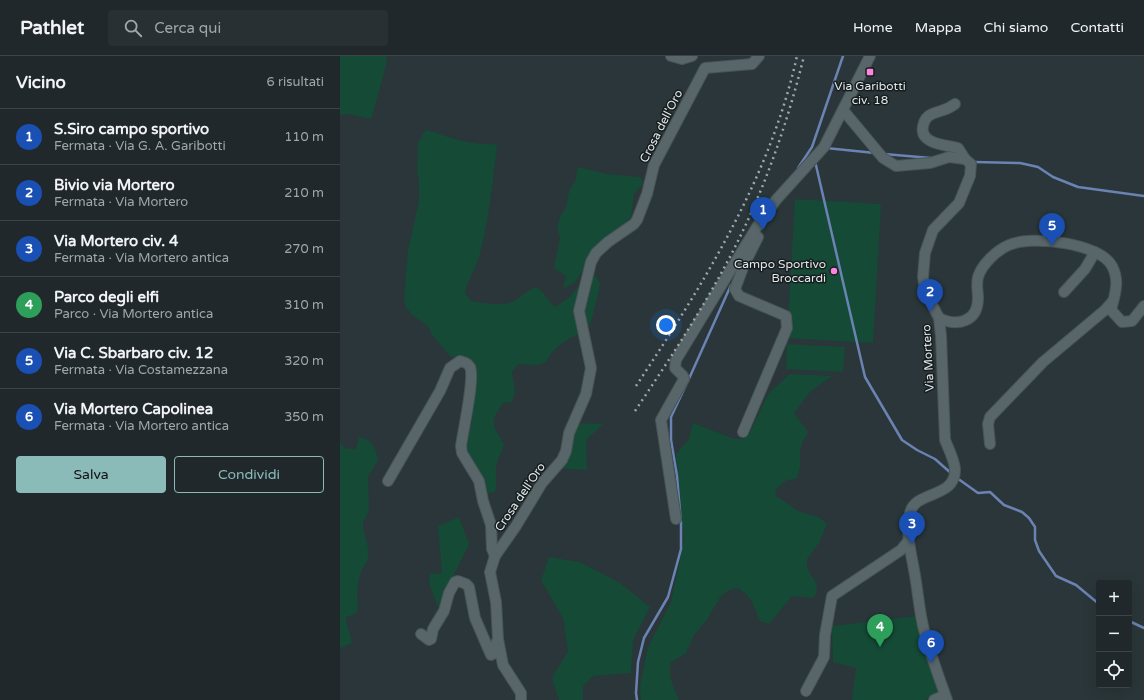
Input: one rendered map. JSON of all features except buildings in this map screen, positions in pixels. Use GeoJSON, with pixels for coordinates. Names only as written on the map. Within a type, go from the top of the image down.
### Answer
{"type":"FeatureCollection","features":[{"type":"Feature","properties":{"kind":"street"},"geometry":{"type":"LineString","coordinates":[[671,56],[682,59],[692,56]]}},
{"type":"Feature","properties":{"kind":"street","name":"Crosa dell'Oro"},"geometry":{"type":"LineString","coordinates":[[521,700],[521,693],[503,665],[498,639],[496,602],[490,572],[495,556],[516,526],[542,482],[562,460],[566,451],[570,433],[586,394],[591,368],[579,312],[591,262],[596,253],[618,233],[634,224],[637,220],[647,194],[654,165],[705,68],[752,64],[759,56]]}},
{"type":"Feature","properties":{"kind":"street"},"geometry":{"type":"LineString","coordinates":[[676,519],[661,420],[684,379],[675,368],[676,360],[758,225],[776,200],[824,147],[870,56]]}},
{"type":"Feature","properties":{"kind":"street"},"geometry":{"type":"LineString","coordinates":[[955,104],[945,111],[931,114],[924,120],[922,130],[926,138],[934,143],[958,148],[965,159]]}},
{"type":"Feature","properties":{"kind":"street"},"geometry":{"type":"LineString","coordinates":[[843,110],[883,158],[896,166],[930,163],[949,157],[965,159]]}},
{"type":"Feature","properties":{"kind":"street","name":"Via Mortero"},"geometry":{"type":"LineString","coordinates":[[909,540],[908,520],[912,507],[921,499],[944,490],[949,485],[954,474],[952,458],[945,440],[939,318],[925,291],[923,277],[925,253],[933,230],[959,203],[970,176],[971,164],[969,160],[965,159]]}},
{"type":"Feature","properties":{"kind":"street"},"geometry":{"type":"LineString","coordinates":[[743,432],[787,328],[786,316],[739,296],[735,289],[744,265],[758,238],[758,225]]}},
{"type":"Feature","properties":{"kind":"street"},"geometry":{"type":"LineString","coordinates":[[939,318],[953,323],[966,321],[972,315],[978,299],[976,288],[978,276],[993,256],[1010,244],[1037,241],[1056,242],[1095,252],[1101,254],[1112,264],[1116,276],[1117,288],[1112,310],[1122,322],[1132,321],[1144,306]]}},
{"type":"Feature","properties":{"kind":"street"},"geometry":{"type":"LineString","coordinates":[[1064,292],[1086,269],[1095,252]]}},
{"type":"Feature","properties":{"kind":"street"},"geometry":{"type":"LineString","coordinates":[[990,444],[988,424],[990,417],[1043,362],[1105,310],[1113,301]]}},
{"type":"Feature","properties":{"kind":"street"},"geometry":{"type":"LineString","coordinates":[[388,481],[440,391],[450,368],[460,361],[468,365],[471,369],[471,380],[461,446],[462,453],[479,481],[483,501],[491,525],[492,549],[495,556]]}},
{"type":"Feature","properties":{"kind":"street"},"geometry":{"type":"LineString","coordinates":[[806,691],[824,657],[825,635],[832,596],[901,550],[909,540]]}},
{"type":"Feature","properties":{"kind":"street"},"geometry":{"type":"LineString","coordinates":[[909,540],[924,630],[946,698],[934,700]]}},
{"type":"Feature","properties":{"kind":"street"},"geometry":{"type":"LineString","coordinates":[[421,634],[431,640],[433,629],[444,611],[449,593],[455,582],[458,581],[466,584],[469,588],[475,618],[491,655],[493,654],[498,639]]}},
{"type":"Feature","properties":{"kind":"green space"},"geometry":{"type":"Polygon","coordinates":[[[340,56],[387,56],[386,66],[371,119],[348,114],[340,115],[340,56]]]}},
{"type":"Feature","properties":{"kind":"green space"},"geometry":{"type":"Polygon","coordinates":[[[428,130],[470,143],[497,144],[490,201],[479,257],[467,284],[465,293],[471,301],[492,304],[509,303],[536,287],[542,291],[555,307],[571,296],[577,287],[595,275],[600,283],[593,316],[587,330],[560,345],[551,354],[546,362],[537,365],[518,364],[512,372],[515,392],[512,402],[503,403],[495,416],[494,421],[495,429],[504,445],[496,467],[495,492],[486,494],[482,475],[471,459],[464,441],[472,423],[474,368],[470,358],[451,357],[432,335],[428,326],[412,315],[406,307],[404,298],[408,250],[419,201],[419,179],[417,173],[418,143],[424,132],[428,130]]]}},
{"type":"Feature","properties":{"kind":"green space"},"geometry":{"type":"Polygon","coordinates":[[[578,167],[607,174],[638,177],[642,179],[643,184],[634,194],[631,218],[597,245],[588,256],[583,270],[575,282],[563,289],[566,276],[554,268],[560,238],[557,228],[560,217],[566,207],[569,191],[575,182],[578,167]]]}},
{"type":"Feature","properties":{"kind":"green space","name":"Campo Sportivo Broccardi"},"geometry":{"type":"Polygon","coordinates":[[[795,199],[881,204],[873,343],[787,338],[795,199]]]}},
{"type":"Feature","properties":{"kind":"green space"},"geometry":{"type":"Polygon","coordinates":[[[787,344],[845,347],[843,372],[786,369],[787,344]]]}},
{"type":"Feature","properties":{"kind":"green space"},"geometry":{"type":"Polygon","coordinates":[[[790,374],[832,376],[810,392],[794,413],[808,432],[800,453],[800,469],[796,479],[787,480],[775,490],[776,497],[783,500],[798,511],[817,517],[827,524],[819,543],[807,559],[807,568],[817,585],[816,594],[812,598],[792,596],[769,624],[760,621],[752,602],[746,594],[738,588],[729,590],[721,596],[706,621],[694,635],[686,653],[670,663],[672,682],[679,700],[641,700],[640,686],[648,647],[671,602],[684,541],[676,454],[689,439],[693,423],[734,439],[744,439],[749,434],[768,394],[790,374]]]}},
{"type":"Feature","properties":{"kind":"green space"},"geometry":{"type":"Polygon","coordinates":[[[575,423],[603,424],[586,440],[587,470],[556,468],[575,423]]]}},
{"type":"Feature","properties":{"kind":"green space"},"geometry":{"type":"Polygon","coordinates":[[[359,437],[364,438],[373,444],[378,460],[368,477],[369,510],[363,523],[363,528],[369,552],[367,561],[359,578],[357,612],[353,615],[345,617],[352,643],[340,648],[340,443],[346,449],[356,449],[359,437]]]}},
{"type":"Feature","properties":{"kind":"green space"},"geometry":{"type":"Polygon","coordinates":[[[459,517],[469,544],[438,607],[429,583],[430,574],[442,573],[438,526],[459,517]]]}},
{"type":"Feature","properties":{"kind":"green space"},"geometry":{"type":"Polygon","coordinates":[[[549,557],[580,562],[620,583],[650,607],[633,640],[631,673],[593,676],[583,686],[583,700],[559,700],[552,678],[568,651],[563,618],[541,580],[549,557]]]}},
{"type":"Feature","properties":{"kind":"green space"},"geometry":{"type":"Polygon","coordinates":[[[918,616],[940,688],[939,693],[925,700],[852,700],[856,668],[833,662],[832,626],[918,616]]]}},
{"type":"Feature","properties":{"kind":"waterway"},"geometry":{"type":"LineString","coordinates":[[798,168],[812,147],[843,56]]}},
{"type":"Feature","properties":{"kind":"waterway"},"geometry":{"type":"LineString","coordinates":[[826,148],[875,153]]}},
{"type":"Feature","properties":{"kind":"waterway"},"geometry":{"type":"LineString","coordinates":[[884,154],[931,158]]}},
{"type":"Feature","properties":{"kind":"waterway"},"geometry":{"type":"LineString","coordinates":[[815,161],[865,377],[902,440],[935,459],[952,474]]}},
{"type":"Feature","properties":{"kind":"waterway"},"geometry":{"type":"LineString","coordinates":[[974,162],[1020,163],[1038,167],[1053,177],[1078,187],[1144,196]]}},
{"type":"Feature","properties":{"kind":"waterway"},"geometry":{"type":"LineString","coordinates":[[688,381],[731,285]]}},
{"type":"Feature","properties":{"kind":"waterway"},"geometry":{"type":"LineString","coordinates":[[637,700],[638,662],[644,638],[668,597],[681,549],[681,523],[677,476],[671,440],[671,417],[686,385]]}},
{"type":"Feature","properties":{"kind":"waterway"},"geometry":{"type":"LineString","coordinates":[[957,478],[978,493],[990,492],[1004,505],[1022,512],[1029,518],[1035,527],[1035,540],[1039,551],[1056,576],[1076,585],[1096,602]]}},
{"type":"Feature","properties":{"kind":"waterway"},"geometry":{"type":"LineString","coordinates":[[1132,622],[1144,628]]}},
{"type":"Feature","properties":{"kind":"railway"},"geometry":{"type":"LineString","coordinates":[[636,386],[686,308],[732,228],[770,145],[785,101],[797,56]]}},
{"type":"Feature","properties":{"kind":"railway"},"geometry":{"type":"LineString","coordinates":[[635,411],[701,309],[725,267],[747,222],[783,129],[804,56]]}},
{"type":"Feature","properties":{"kind":"place","name":"Via Garibotti civ. 18"},"geometry":{"type":"Point","coordinates":[870,72]}},
{"type":"Feature","properties":{"kind":"place","name":"S.Siro campo sportivo"},"geometry":{"type":"Point","coordinates":[763,230]}},
{"type":"Feature","properties":{"kind":"place","name":"Via C. Sbarbaro civ. 12"},"geometry":{"type":"Point","coordinates":[1052,246]}},
{"type":"Feature","properties":{"kind":"place","name":"Campo Sportivo Broccardi"},"geometry":{"type":"Point","coordinates":[834,271]}},
{"type":"Feature","properties":{"kind":"place","name":"Bivio via Mortero"},"geometry":{"type":"Point","coordinates":[930,312]}},
{"type":"Feature","properties":{"kind":"place","name":"Via Mortero civ. 4"},"geometry":{"type":"Point","coordinates":[912,544]}},
{"type":"Feature","properties":{"kind":"place","name":"Parco degli elfi"},"geometry":{"type":"Point","coordinates":[880,647]}},
{"type":"Feature","properties":{"kind":"place","name":"Via Mortero Capolinea"},"geometry":{"type":"Point","coordinates":[931,663]}}]}
